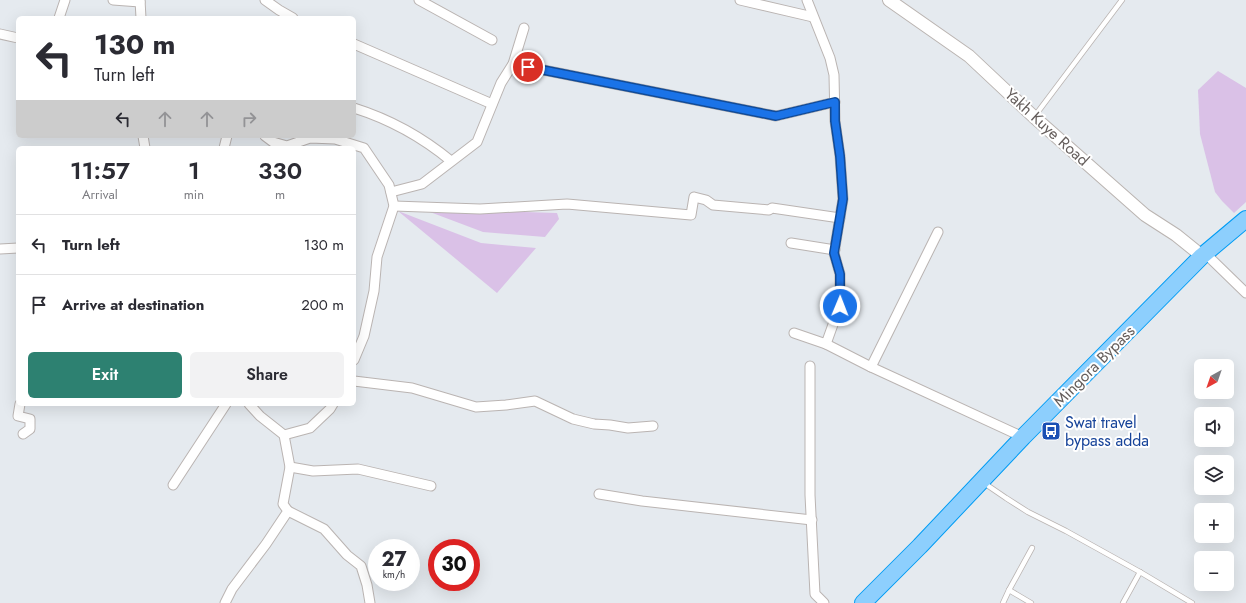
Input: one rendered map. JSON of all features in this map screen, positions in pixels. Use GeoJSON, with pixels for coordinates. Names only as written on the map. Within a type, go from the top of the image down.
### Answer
{"type":"FeatureCollection","features":[{"type":"Feature","properties":{"kind":"highway","name":"Mingora Bypass"},"geometry":{"type":"LineString","coordinates":[[863,603],[920,546],[1023,437],[1202,256],[1246,219]]}},
{"type":"Feature","properties":{"kind":"main road","name":"Yakh Kuye Road"},"geometry":{"type":"LineString","coordinates":[[889,0],[969,56],[1034,117],[1145,215],[1176,235],[1202,256]]}},
{"type":"Feature","properties":{"kind":"street"},"geometry":{"type":"LineString","coordinates":[[59,16],[65,0]]}},
{"type":"Feature","properties":{"kind":"street"},"geometry":{"type":"LineString","coordinates":[[113,0],[140,1],[141,16]]}},
{"type":"Feature","properties":{"kind":"street"},"geometry":{"type":"LineString","coordinates":[[265,0],[290,16]]}},
{"type":"Feature","properties":{"kind":"street"},"geometry":{"type":"LineString","coordinates":[[419,0],[492,40]]}},
{"type":"Feature","properties":{"kind":"street"},"geometry":{"type":"LineString","coordinates":[[740,0],[813,16]]}},
{"type":"Feature","properties":{"kind":"street"},"geometry":{"type":"LineString","coordinates":[[807,0],[830,58],[834,75],[835,121],[840,156],[843,199],[834,250],[840,274],[840,306],[826,344]]}},
{"type":"Feature","properties":{"kind":"street"},"geometry":{"type":"LineString","coordinates":[[391,192],[422,184],[476,142],[500,83],[513,64],[524,28]]}},
{"type":"Feature","properties":{"kind":"street"},"geometry":{"type":"LineString","coordinates":[[0,34],[16,38]]}},
{"type":"Feature","properties":{"kind":"street"},"geometry":{"type":"LineString","coordinates":[[356,45],[492,104]]}},
{"type":"Feature","properties":{"kind":"street"},"geometry":{"type":"LineString","coordinates":[[513,64],[776,116],[835,102]]}},
{"type":"Feature","properties":{"kind":"street"},"geometry":{"type":"LineString","coordinates":[[356,109],[376,115],[408,131],[434,147],[451,161]]}},
{"type":"Feature","properties":{"kind":"street"},"geometry":{"type":"LineString","coordinates":[[268,138],[273,142],[287,146],[310,138],[335,139],[364,148],[389,185],[394,206],[377,257],[374,291],[364,336],[356,355]]}},
{"type":"Feature","properties":{"kind":"street"},"geometry":{"type":"LineString","coordinates":[[307,146],[310,138]]}},
{"type":"Feature","properties":{"kind":"street"},"geometry":{"type":"LineString","coordinates":[[394,206],[480,209],[567,204],[691,215],[694,198],[706,200],[713,205],[769,210],[772,208],[840,218]]}},
{"type":"Feature","properties":{"kind":"street"},"geometry":{"type":"LineString","coordinates":[[871,367],[938,232]]}},
{"type":"Feature","properties":{"kind":"street"},"geometry":{"type":"LineString","coordinates":[[791,243],[834,250]]}},
{"type":"Feature","properties":{"kind":"street"},"geometry":{"type":"LineString","coordinates":[[0,249],[16,248]]}},
{"type":"Feature","properties":{"kind":"street"},"geometry":{"type":"LineString","coordinates":[[1202,256],[1210,258],[1246,293]]}},
{"type":"Feature","properties":{"kind":"street"},"geometry":{"type":"LineString","coordinates":[[794,333],[826,344],[871,367],[1023,437]]}},
{"type":"Feature","properties":{"kind":"street"},"geometry":{"type":"LineString","coordinates":[[810,366],[810,480],[814,594],[824,603]]}},
{"type":"Feature","properties":{"kind":"street"},"geometry":{"type":"LineString","coordinates":[[356,381],[412,388],[476,407],[535,401],[573,419],[594,424],[610,424],[628,428],[653,426]]}},
{"type":"Feature","properties":{"kind":"street"},"geometry":{"type":"LineString","coordinates":[[20,406],[18,416],[30,419],[30,430],[23,434]]}},
{"type":"Feature","properties":{"kind":"street"},"geometry":{"type":"LineString","coordinates":[[173,485],[225,406]]}},
{"type":"Feature","properties":{"kind":"street"},"geometry":{"type":"LineString","coordinates":[[251,406],[260,416],[284,435],[290,468],[283,504],[288,511],[324,529],[347,555],[361,566],[367,585],[370,603]]}},
{"type":"Feature","properties":{"kind":"street"},"geometry":{"type":"LineString","coordinates":[[284,435],[310,428],[332,406]]}},
{"type":"Feature","properties":{"kind":"street"},"geometry":{"type":"LineString","coordinates":[[290,468],[313,471],[358,469],[431,486]]}},
{"type":"Feature","properties":{"kind":"street"},"geometry":{"type":"LineString","coordinates":[[598,494],[642,501],[812,520]]}},
{"type":"Feature","properties":{"kind":"street"},"geometry":{"type":"LineString","coordinates":[[225,603],[232,589],[266,544],[288,511]]}},
{"type":"Feature","properties":{"kind":"lane"},"geometry":{"type":"LineString","coordinates":[[1034,117],[1122,0]]}},
{"type":"Feature","properties":{"kind":"lane"},"geometry":{"type":"LineString","coordinates":[[981,480],[1028,512],[1140,572],[1192,603]]}},
{"type":"Feature","properties":{"kind":"lane"},"geometry":{"type":"LineString","coordinates":[[1003,603],[1032,548]]}},
{"type":"Feature","properties":{"kind":"lane"},"geometry":{"type":"LineString","coordinates":[[1123,603],[1140,572]]}},
{"type":"Feature","properties":{"kind":"lane"},"geometry":{"type":"LineString","coordinates":[[1009,590],[1031,603]]}},
{"type":"Feature","properties":{"kind":"shaded area"},"geometry":{"type":"Polygon","coordinates":[[[1218,71],[1246,88],[1246,202],[1234,213],[1215,192],[1200,134],[1198,90],[1218,71]]]}},
{"type":"Feature","properties":{"kind":"shaded area"},"geometry":{"type":"Polygon","coordinates":[[[422,209],[557,213],[559,219],[545,237],[483,232],[422,209]]]}},
{"type":"Feature","properties":{"kind":"shaded area"},"geometry":{"type":"Polygon","coordinates":[[[398,211],[481,243],[536,248],[497,293],[398,211]]]}},
{"type":"Feature","properties":{"kind":"place","name":"Swat travel bypass adda"},"geometry":{"type":"Point","coordinates":[1051,431]}},
{"type":"Feature","properties":{"kind":"route"},"geometry":{"type":"LineString","coordinates":[[528,67],[776,116],[835,102],[835,121],[840,156],[843,199],[834,253],[840,274],[840,306]]}}]}
